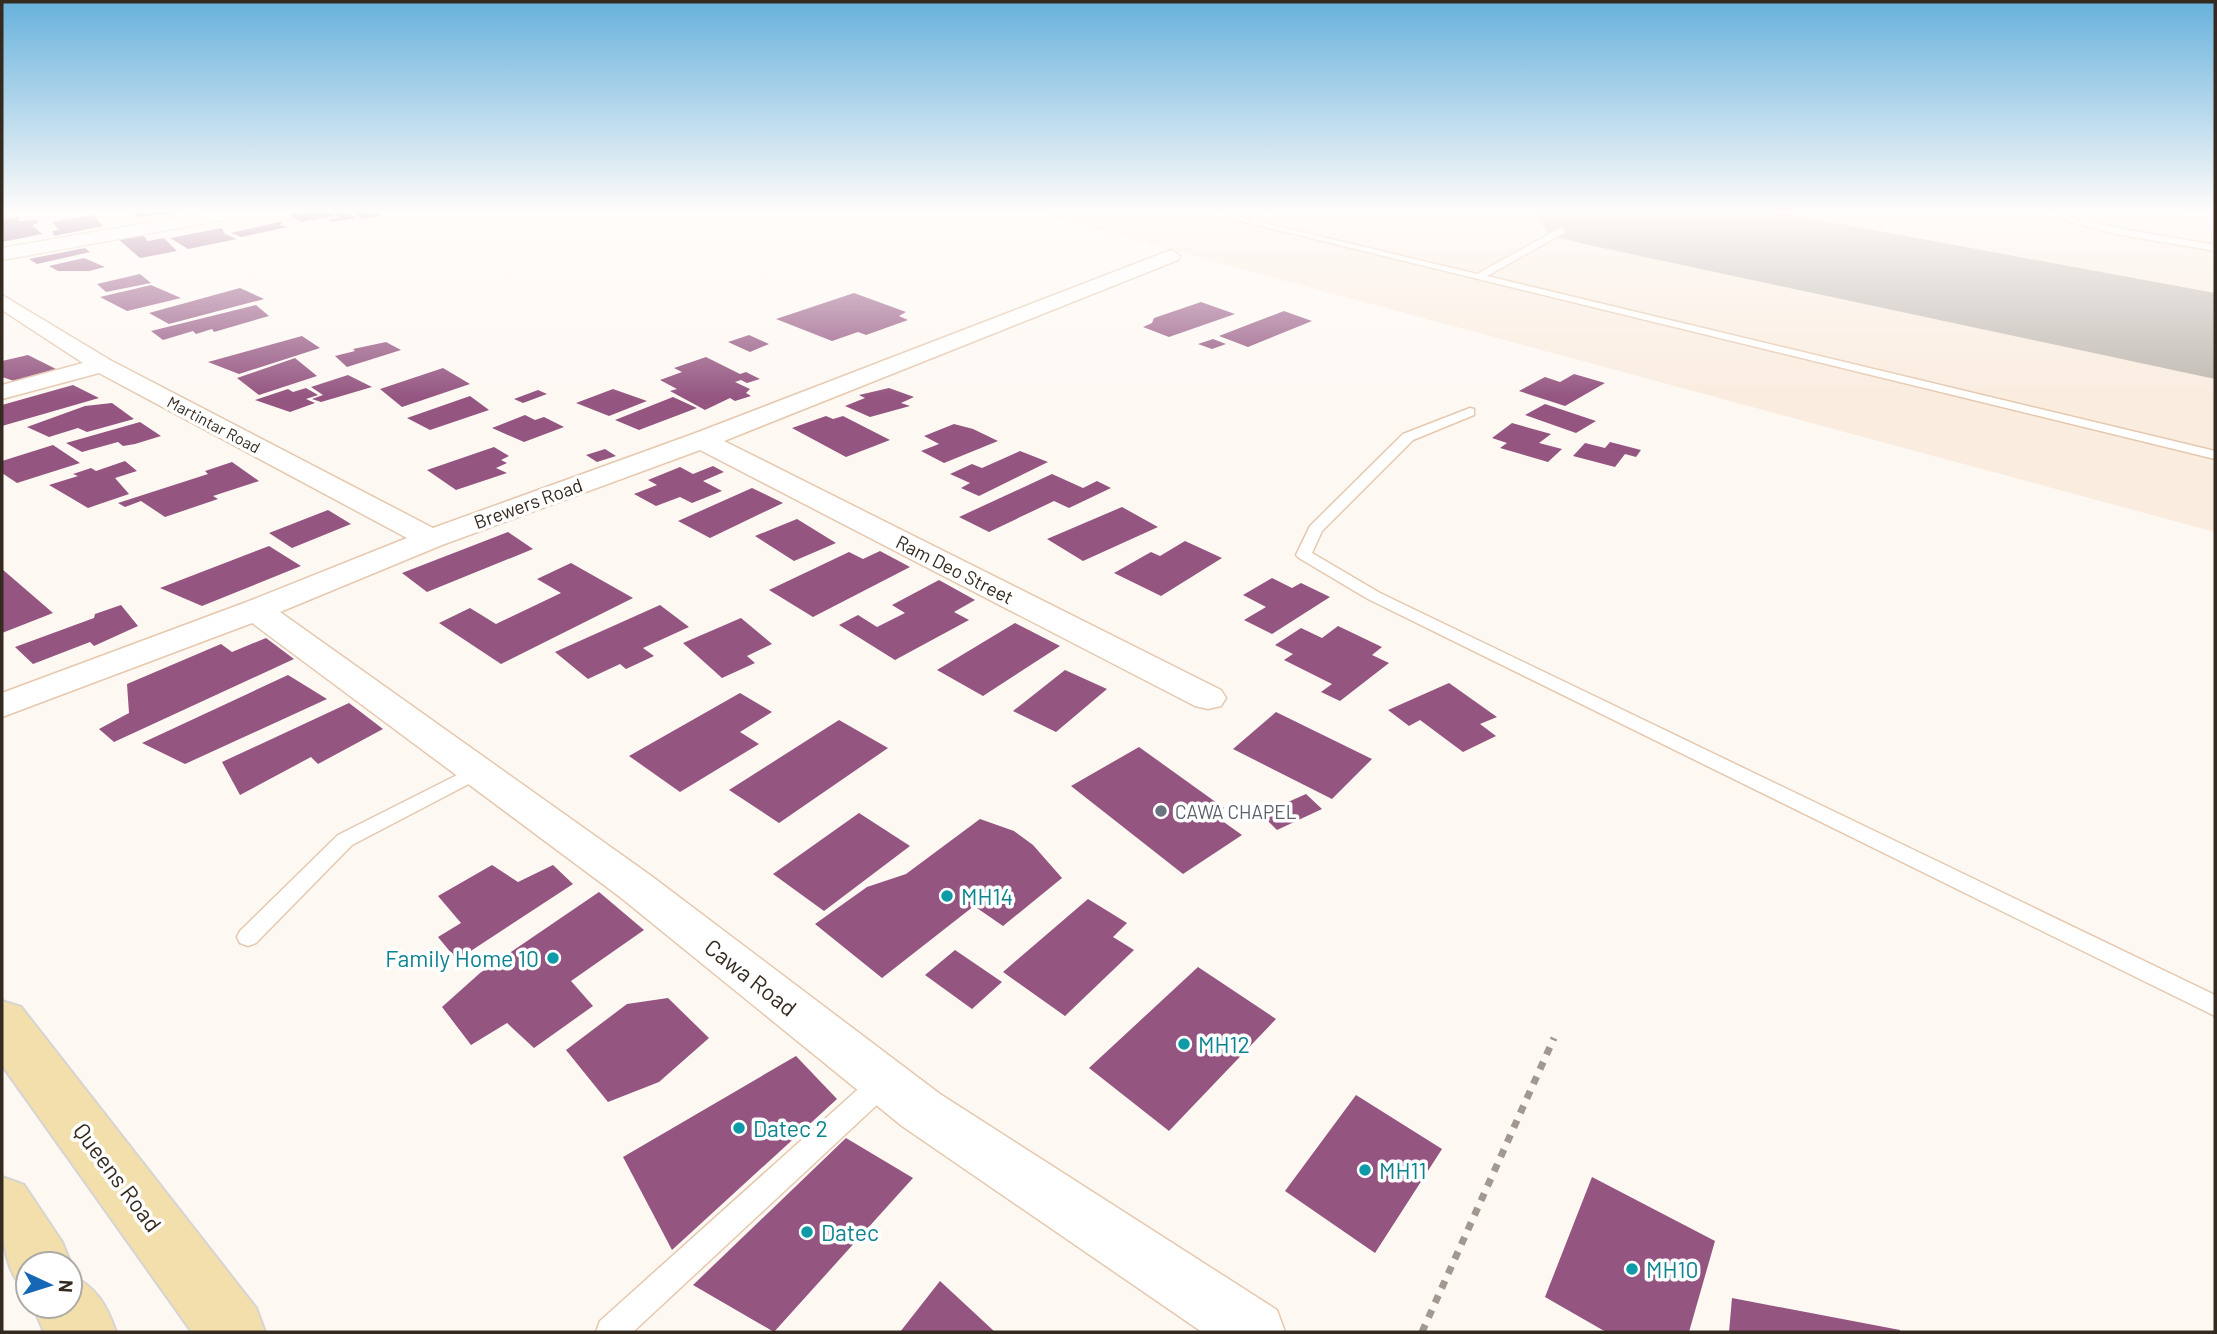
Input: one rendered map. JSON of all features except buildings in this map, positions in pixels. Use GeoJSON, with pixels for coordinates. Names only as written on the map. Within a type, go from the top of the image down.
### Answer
{"type":"FeatureCollection","features":[{"type":"Feature","properties":{"kind":"main road","name":"Queens Road"},"geometry":{"type":"LineString","coordinates":[[2,1023],[232,1332]]}},
{"type":"Feature","properties":{"kind":"main road"},"geometry":{"type":"LineString","coordinates":[[2,1206],[30,1250]]}},
{"type":"Feature","properties":{"kind":"street","name":"Brewers Road"},"geometry":{"type":"LineString","coordinates":[[2,706],[256,610],[431,539],[702,440],[1129,273]]}},
{"type":"Feature","properties":{"kind":"street","name":"Martintar Road"},"geometry":{"type":"LineString","coordinates":[[2,301],[102,365],[431,539]]}},
{"type":"Feature","properties":{"kind":"street"},"geometry":{"type":"LineString","coordinates":[[2,392],[102,365]]}},
{"type":"Feature","properties":{"kind":"street","name":"Ram Deo Street"},"geometry":{"type":"LineString","coordinates":[[702,440],[1208,698]]}},
{"type":"Feature","properties":{"kind":"street","name":"Cawa Road"},"geometry":{"type":"LineString","coordinates":[[256,610],[635,886],[921,1110],[1255,1332]]}},
{"type":"Feature","properties":{"kind":"lane"},"geometry":{"type":"LineString","coordinates":[[1463,273],[2215,455]]}},
{"type":"Feature","properties":{"kind":"lane"},"geometry":{"type":"LineString","coordinates":[[1479,277],[1486,273]]}},
{"type":"Feature","properties":{"kind":"lane"},"geometry":{"type":"LineString","coordinates":[[1471,412],[1408,437],[1315,529],[1304,555],[1374,596],[2215,1006]]}},
{"type":"Feature","properties":{"kind":"lane"},"geometry":{"type":"LineString","coordinates":[[248,937],[345,840],[477,771]]}},
{"type":"Feature","properties":{"kind":"lane"},"geometry":{"type":"LineString","coordinates":[[611,1332],[885,1081]]}},
{"type":"Feature","properties":{"kind":"path"},"geometry":{"type":"LineString","coordinates":[[1422,1332],[1554,1038]]}},
{"type":"Feature","properties":{"kind":"shaded area"},"geometry":{"type":"Polygon","coordinates":[[[1257,273],[2215,273],[2215,532],[1257,273]]]}},
{"type":"Feature","properties":{"kind":"runway"},"geometry":{"type":"LineString","coordinates":[[1901,273],[2215,336]]}},
{"type":"Feature","properties":{"kind":"place","name":"CAWA CHAPEL"},"geometry":{"type":"Point","coordinates":[1161,811]}},
{"type":"Feature","properties":{"kind":"place","name":"MH14"},"geometry":{"type":"Point","coordinates":[947,896]}},
{"type":"Feature","properties":{"kind":"place","name":"Family Home 10"},"geometry":{"type":"Point","coordinates":[553,958]}},
{"type":"Feature","properties":{"kind":"place","name":"MH12"},"geometry":{"type":"Point","coordinates":[1184,1044]}},
{"type":"Feature","properties":{"kind":"place","name":"Datec 2"},"geometry":{"type":"Point","coordinates":[739,1128]}},
{"type":"Feature","properties":{"kind":"place","name":"MH11"},"geometry":{"type":"Point","coordinates":[1365,1170]}},
{"type":"Feature","properties":{"kind":"place","name":"Datec"},"geometry":{"type":"Point","coordinates":[807,1232]}},
{"type":"Feature","properties":{"kind":"place","name":"MH10"},"geometry":{"type":"Point","coordinates":[1632,1269]}}]}
